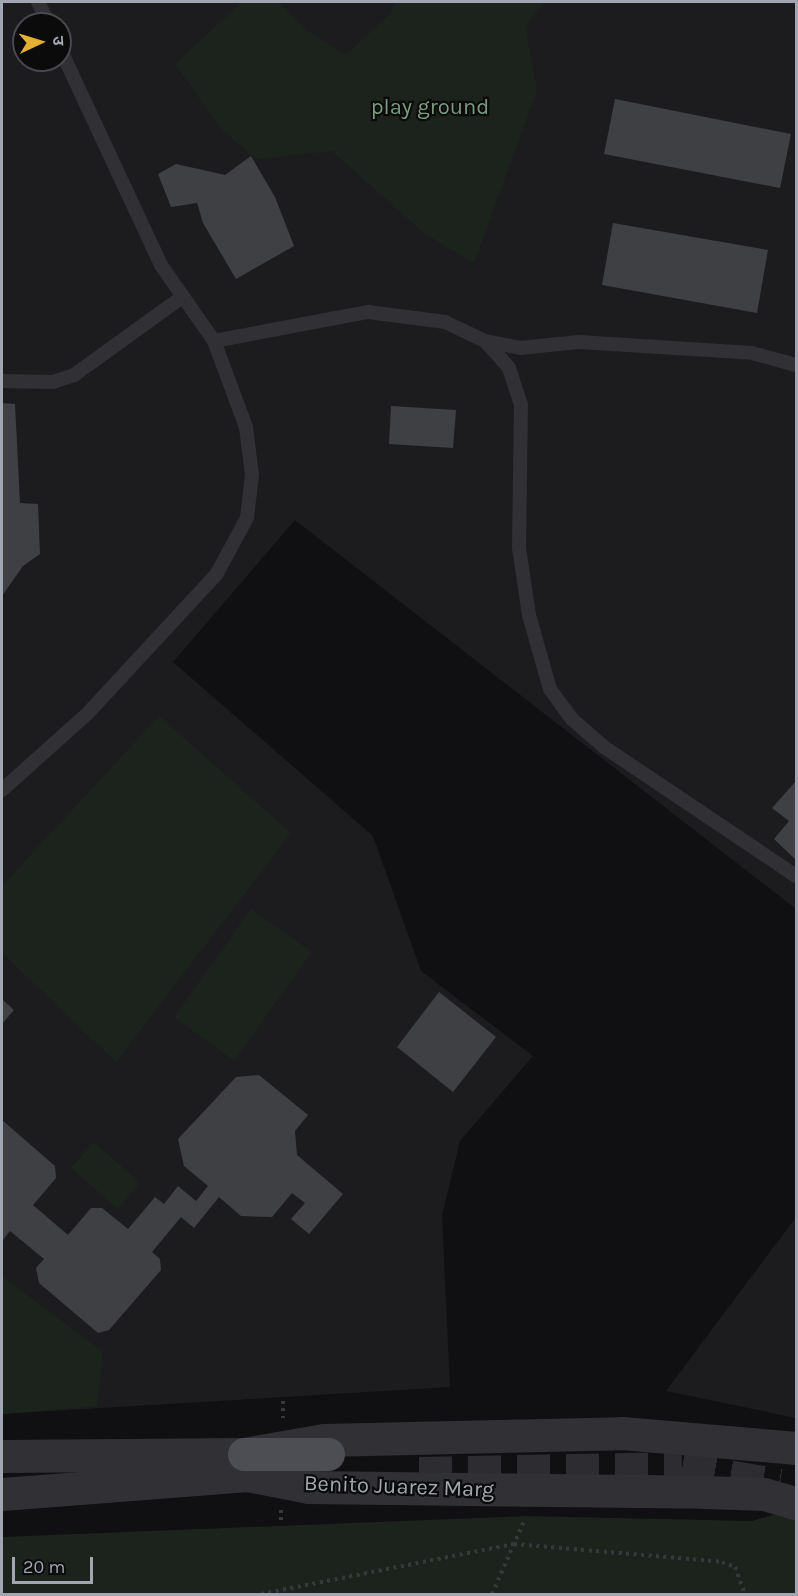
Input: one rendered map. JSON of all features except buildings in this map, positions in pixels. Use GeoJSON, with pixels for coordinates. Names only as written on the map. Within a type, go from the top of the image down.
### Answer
{"type":"FeatureCollection","features":[{"type":"Feature","properties":{"kind":"main road"},"geometry":{"type":"LineString","coordinates":[[245,1465],[325,1464]]}},
{"type":"Feature","properties":{"kind":"street","name":"Benito Juarez Marg"},"geometry":{"type":"LineString","coordinates":[[2,1494],[245,1465],[324,1440],[622,1433],[796,1448]]}},
{"type":"Feature","properties":{"kind":"street","name":"Benito Juarez Marg"},"geometry":{"type":"LineString","coordinates":[[2,1456],[245,1465],[309,1487],[717,1492],[764,1494],[796,1503]]}},
{"type":"Feature","properties":{"kind":"lane"},"geometry":{"type":"LineString","coordinates":[[2,790],[88,713],[216,575],[247,518],[252,475],[246,427],[214,341],[182,297],[118,181],[70,72]]}},
{"type":"Feature","properties":{"kind":"lane"},"geometry":{"type":"LineString","coordinates":[[2,381],[53,382],[74,375],[182,297]]}},
{"type":"Feature","properties":{"kind":"lane"},"geometry":{"type":"LineString","coordinates":[[214,341],[368,312],[445,322],[485,341],[520,348],[579,342],[752,353],[796,365]]}},
{"type":"Feature","properties":{"kind":"lane"},"geometry":{"type":"LineString","coordinates":[[485,341],[509,368],[521,404],[519,548],[529,615],[550,689],[572,719],[604,747],[796,876]]}},
{"type":"Feature","properties":{"kind":"path"},"geometry":{"type":"LineString","coordinates":[[492,1594],[526,1516]]}},
{"type":"Feature","properties":{"kind":"path"},"geometry":{"type":"LineString","coordinates":[[261,1594],[514,1544],[722,1562],[735,1567],[745,1594]]}},
{"type":"Feature","properties":{"kind":"shaded area"},"geometry":{"type":"Polygon","coordinates":[[[2,2],[796,2],[796,909],[295,520],[173,662],[373,836],[421,971],[533,1056],[460,1141],[442,1215],[450,1387],[2,1414],[2,2]]]}},
{"type":"Feature","properties":{"kind":"shaded area"},"geometry":{"type":"Polygon","coordinates":[[[796,1217],[796,1418],[666,1391],[796,1217]]]}},
{"type":"Feature","properties":{"kind":"green space","name":"play ground"},"geometry":{"type":"Polygon","coordinates":[[[242,2],[278,2],[306,30],[346,55],[391,13],[395,2],[545,2],[525,26],[537,90],[474,263],[425,234],[332,151],[256,159],[222,130],[175,64],[242,2]]]}},
{"type":"Feature","properties":{"kind":"green space"},"geometry":{"type":"Polygon","coordinates":[[[159,716],[291,833],[116,1062],[2,953],[2,886],[159,716]]]}},
{"type":"Feature","properties":{"kind":"green space"},"geometry":{"type":"Polygon","coordinates":[[[251,909],[312,952],[234,1061],[174,1017],[251,909]]]}},
{"type":"Feature","properties":{"kind":"green space"},"geometry":{"type":"Polygon","coordinates":[[[94,1142],[140,1183],[118,1209],[71,1168],[94,1142]]]}},
{"type":"Feature","properties":{"kind":"green space"},"geometry":{"type":"Polygon","coordinates":[[[2,1276],[103,1352],[97,1406],[2,1414],[2,1276]]]}},
{"type":"Feature","properties":{"kind":"green space"},"geometry":{"type":"Polygon","coordinates":[[[773,1515],[796,1516],[796,1594],[2,1594],[2,1537],[526,1516],[752,1521],[773,1515]]]}},
{"type":"Feature","properties":{"kind":"tunnel"},"geometry":{"type":"LineString","coordinates":[[419,1473],[682,1468],[780,1485]]}}]}
